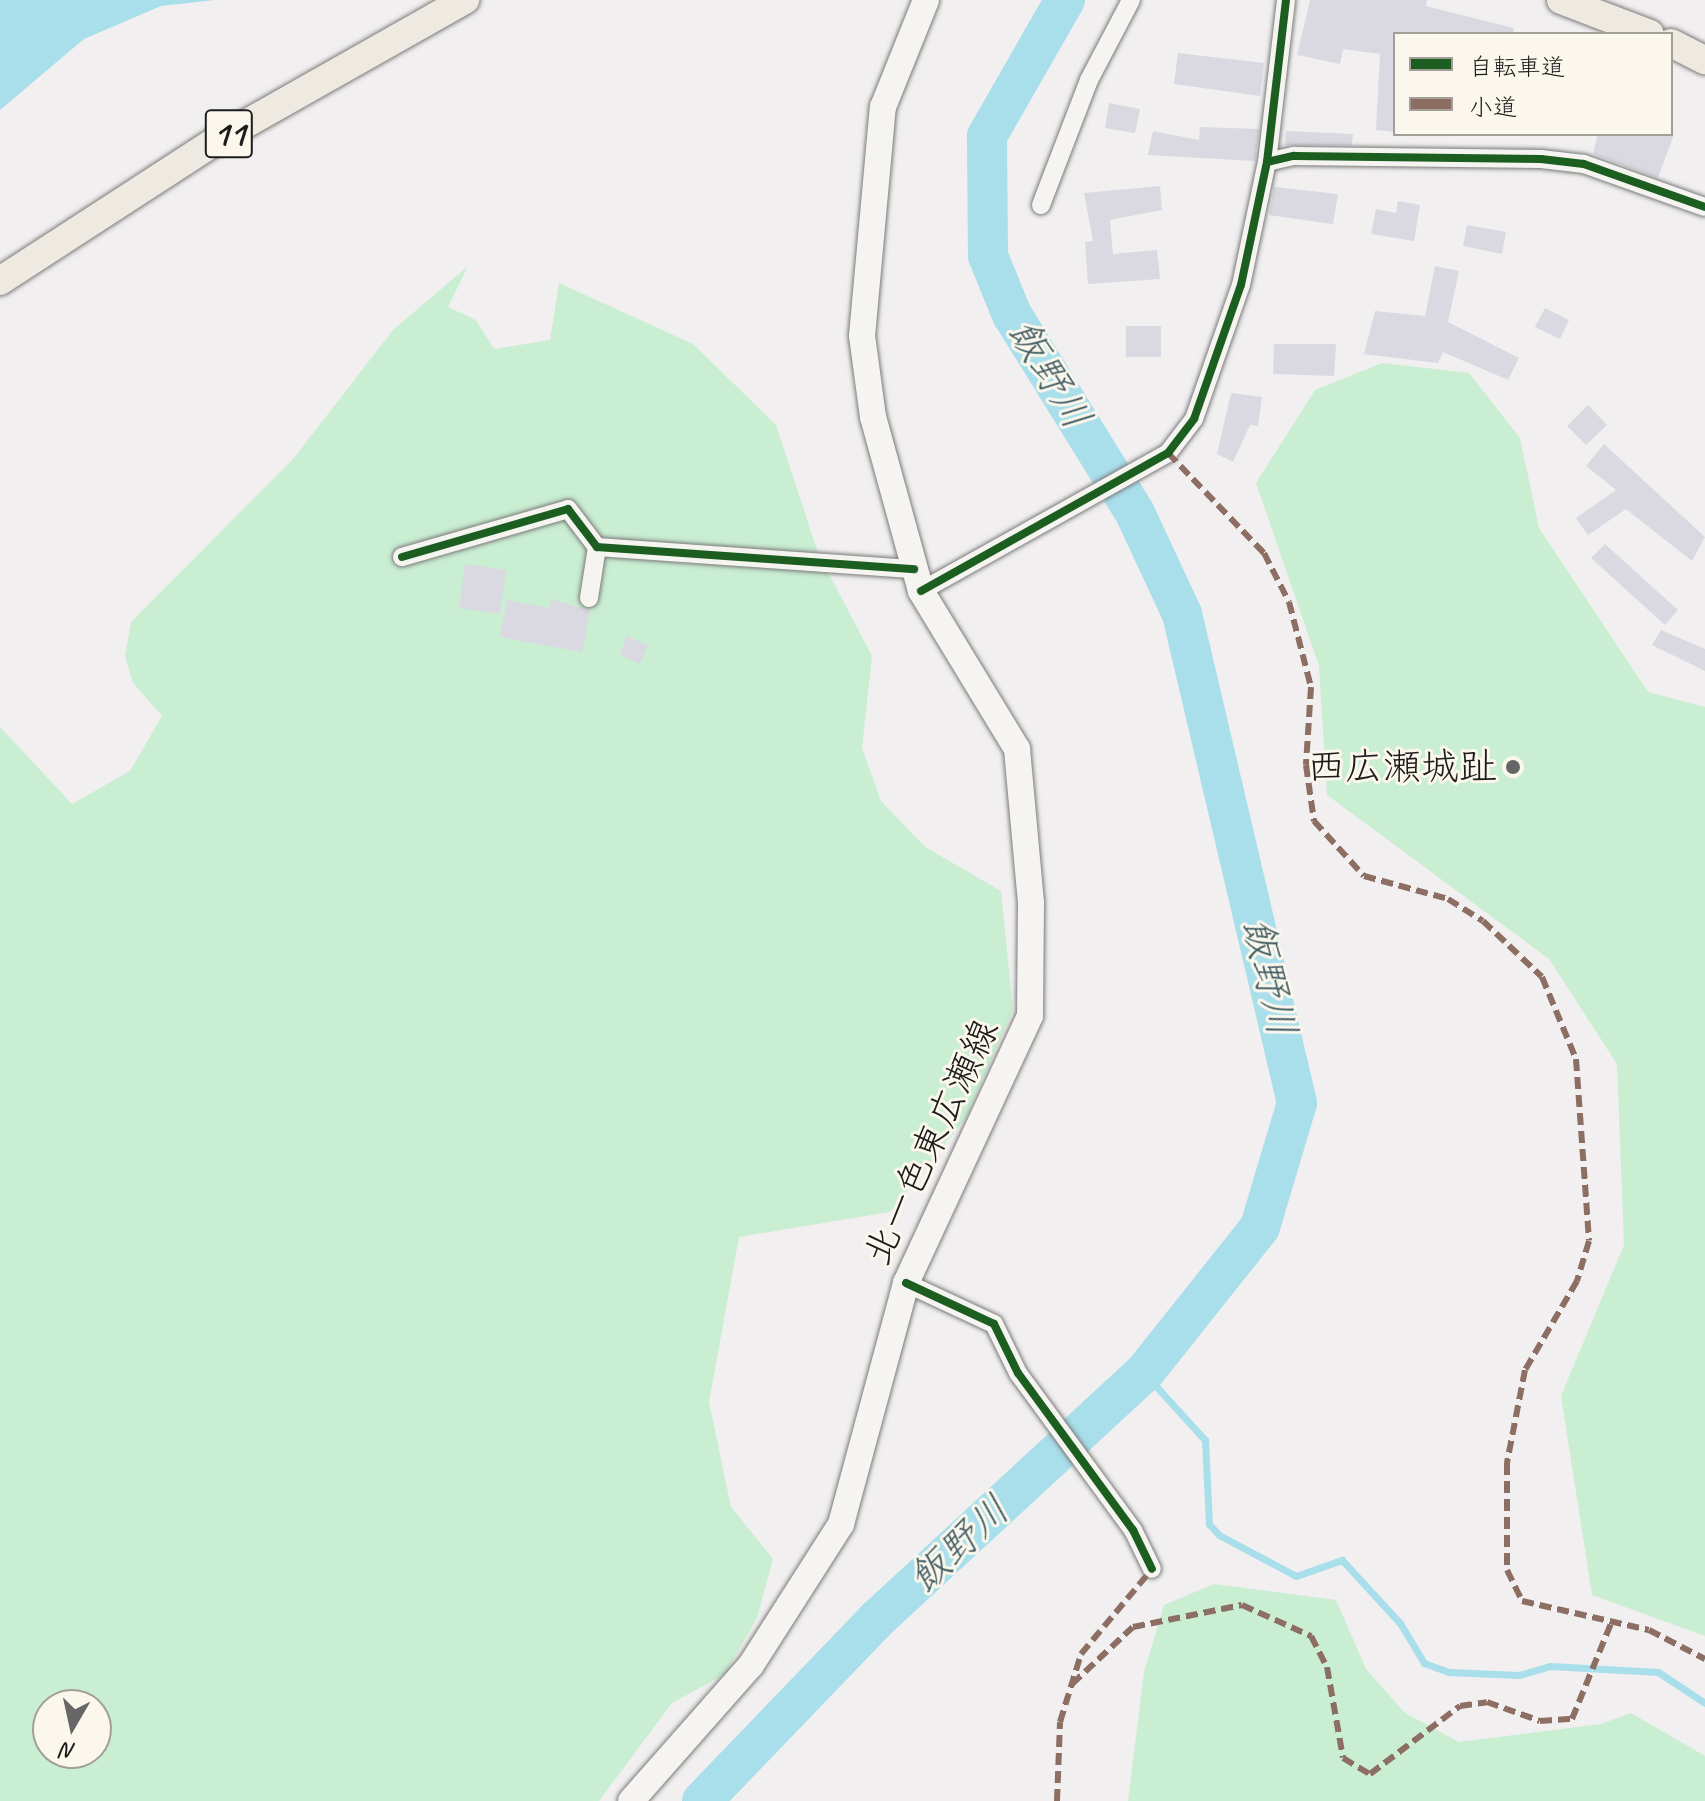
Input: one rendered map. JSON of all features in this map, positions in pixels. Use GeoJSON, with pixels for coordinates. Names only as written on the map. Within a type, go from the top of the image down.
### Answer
{"type":"FeatureCollection","features":[{"type":"Feature","properties":{"kind":"main road","name":"11"},"geometry":{"type":"LineString","coordinates":[[0,281],[219,139],[465,0]]}},
{"type":"Feature","properties":{"kind":"main road","name":"北一色東広瀬線"},"geometry":{"type":"LineString","coordinates":[[631,1801],[751,1665],[841,1524],[906,1283],[1016,1053],[1033,978],[1017,749],[918,580],[873,417],[861,294],[883,107],[926,0]]}},
{"type":"Feature","properties":{"kind":"main road"},"geometry":{"type":"LineString","coordinates":[[1561,0],[1645,32]]}},
{"type":"Feature","properties":{"kind":"main road"},"geometry":{"type":"LineString","coordinates":[[1673,44],[1705,60]]}},
{"type":"Feature","properties":{"kind":"street"},"geometry":{"type":"LineString","coordinates":[[1041,205],[1089,80],[1131,0]]}},
{"type":"Feature","properties":{"kind":"street"},"geometry":{"type":"LineString","coordinates":[[597,547],[918,580],[1082,504],[1168,453],[1201,405],[1241,285],[1267,162],[1286,0]]}},
{"type":"Feature","properties":{"kind":"street"},"geometry":{"type":"LineString","coordinates":[[1267,162],[1294,156],[1541,159],[1584,164],[1705,207]]}},
{"type":"Feature","properties":{"kind":"street"},"geometry":{"type":"LineString","coordinates":[[402,557],[568,509],[597,547],[589,598]]}},
{"type":"Feature","properties":{"kind":"street"},"geometry":{"type":"LineString","coordinates":[[906,1283],[994,1324],[1018,1373],[1095,1480],[1152,1569]]}},
{"type":"Feature","properties":{"kind":"green space"},"geometry":{"type":"Polygon","coordinates":[[[468,266],[448,307],[476,320],[494,349],[550,340],[559,283],[693,344],[776,425],[818,553],[872,656],[862,748],[881,801],[925,847],[1001,891],[1013,1010],[966,1118],[890,1212],[739,1237],[709,1402],[731,1507],[773,1559],[757,1618],[725,1674],[672,1703],[599,1801],[0,1801],[0,727],[72,804],[130,771],[162,716],[133,683],[125,656],[131,622],[293,459],[393,330],[468,266]]]}},
{"type":"Feature","properties":{"kind":"green space"},"geometry":{"type":"Polygon","coordinates":[[[1382,363],[1469,373],[1520,438],[1539,528],[1648,692],[1705,707],[1705,1636],[1592,1595],[1561,1396],[1624,1245],[1617,1064],[1549,959],[1327,795],[1319,666],[1256,483],[1315,390],[1382,363]]]}},
{"type":"Feature","properties":{"kind":"green space"},"geometry":{"type":"Polygon","coordinates":[[[1214,1584],[1336,1600],[1366,1669],[1405,1713],[1459,1742],[1601,1724],[1631,1713],[1705,1756],[1705,1801],[1128,1801],[1144,1672],[1164,1605],[1214,1584]]]}},
{"type":"Feature","properties":{"kind":"water"},"geometry":{"type":"Polygon","coordinates":[[[0,0],[215,0],[161,6],[84,39],[0,110],[0,0]]]}},
{"type":"Feature","properties":{"kind":"building"},"geometry":{"type":"Polygon","coordinates":[[[1310,0],[1427,0],[1426,6],[1514,28],[1513,32],[1393,32],[1393,132],[1376,130],[1380,54],[1343,49],[1340,64],[1297,55],[1310,0]]]}},
{"type":"Feature","properties":{"kind":"building"},"geometry":{"type":"Polygon","coordinates":[[[1178,53],[1264,63],[1260,96],[1174,84],[1178,53]]]}},
{"type":"Feature","properties":{"kind":"building"},"geometry":{"type":"Polygon","coordinates":[[[1109,103],[1140,109],[1135,133],[1105,128],[1109,103]]]}},
{"type":"Feature","properties":{"kind":"building"},"geometry":{"type":"Polygon","coordinates":[[[1200,127],[1259,129],[1255,161],[1148,155],[1153,131],[1199,140],[1200,127]]]}},
{"type":"Feature","properties":{"kind":"building"},"geometry":{"type":"Polygon","coordinates":[[[1286,131],[1353,134],[1352,145],[1285,145],[1286,131]]]}},
{"type":"Feature","properties":{"kind":"building"},"geometry":{"type":"Polygon","coordinates":[[[1674,134],[1658,178],[1593,154],[1598,136],[1674,134]]]}},
{"type":"Feature","properties":{"kind":"building"},"geometry":{"type":"Polygon","coordinates":[[[1160,186],[1162,210],[1110,220],[1113,254],[1157,250],[1160,279],[1088,284],[1085,242],[1093,241],[1084,193],[1160,186]]]}},
{"type":"Feature","properties":{"kind":"building"},"geometry":{"type":"Polygon","coordinates":[[[1274,187],[1338,194],[1333,224],[1269,215],[1274,187]]]}},
{"type":"Feature","properties":{"kind":"building"},"geometry":{"type":"Polygon","coordinates":[[[1398,201],[1420,205],[1414,241],[1371,234],[1376,209],[1396,213],[1398,201]]]}},
{"type":"Feature","properties":{"kind":"building"},"geometry":{"type":"Polygon","coordinates":[[[1467,225],[1506,232],[1502,254],[1463,246],[1467,225]]]}},
{"type":"Feature","properties":{"kind":"building"},"geometry":{"type":"Polygon","coordinates":[[[1435,266],[1459,271],[1448,322],[1519,358],[1508,380],[1443,352],[1438,363],[1364,354],[1375,311],[1425,316],[1435,266]]]}},
{"type":"Feature","properties":{"kind":"building"},"geometry":{"type":"Polygon","coordinates":[[[1545,308],[1569,320],[1560,339],[1535,327],[1545,308]]]}},
{"type":"Feature","properties":{"kind":"building"},"geometry":{"type":"Polygon","coordinates":[[[1126,326],[1161,326],[1161,357],[1126,357],[1126,326]]]}},
{"type":"Feature","properties":{"kind":"building"},"geometry":{"type":"Polygon","coordinates":[[[1274,344],[1336,344],[1334,376],[1273,374],[1274,344]]]}},
{"type":"Feature","properties":{"kind":"building"},"geometry":{"type":"Polygon","coordinates":[[[1231,393],[1262,397],[1258,426],[1250,425],[1233,462],[1217,454],[1231,393]]]}},
{"type":"Feature","properties":{"kind":"building"},"geometry":{"type":"Polygon","coordinates":[[[1588,405],[1607,425],[1586,445],[1567,426],[1588,405]]]}},
{"type":"Feature","properties":{"kind":"building"},"geometry":{"type":"Polygon","coordinates":[[[1604,444],[1705,537],[1692,561],[1626,509],[1588,535],[1576,518],[1616,490],[1586,466],[1604,444]]]}},
{"type":"Feature","properties":{"kind":"building"},"geometry":{"type":"Polygon","coordinates":[[[1605,544],[1678,610],[1665,625],[1591,558],[1605,544]]]}},
{"type":"Feature","properties":{"kind":"building"},"geometry":{"type":"Polygon","coordinates":[[[465,564],[506,570],[500,614],[459,608],[465,564]]]}},
{"type":"Feature","properties":{"kind":"building"},"geometry":{"type":"Polygon","coordinates":[[[551,599],[590,610],[582,652],[500,637],[507,600],[550,608],[551,599]]]}},
{"type":"Feature","properties":{"kind":"building"},"geometry":{"type":"Polygon","coordinates":[[[1661,630],[1705,649],[1705,671],[1652,645],[1661,630]]]}},
{"type":"Feature","properties":{"kind":"building"},"geometry":{"type":"Polygon","coordinates":[[[627,636],[648,645],[640,664],[620,655],[627,636]]]}},
{"type":"Feature","properties":{"kind":"waterway","name":"飯野川"},"geometry":{"type":"LineString","coordinates":[[702,1801],[876,1620],[1144,1373],[1260,1227],[1297,1103],[1182,614],[1135,513],[1012,315],[988,256],[987,136],[1065,0]]}},
{"type":"Feature","properties":{"kind":"waterway"},"geometry":{"type":"LineString","coordinates":[[1144,1373],[1205,1440],[1209,1524],[1219,1535],[1296,1576],[1342,1560],[1400,1623],[1424,1663],[1449,1672],[1519,1675],[1550,1666],[1658,1672],[1705,1703]]}},
{"type":"Feature","properties":{"kind":"marked path"},"geometry":{"type":"LineString","coordinates":[[1168,453],[1264,553],[1289,602],[1311,687],[1306,765],[1314,821],[1364,876],[1448,899],[1483,921],[1542,977],[1576,1059],[1589,1241],[1577,1281],[1525,1370],[1507,1463],[1507,1570],[1522,1601],[1649,1630],[1705,1659]]}},
{"type":"Feature","properties":{"kind":"marked path"},"geometry":{"type":"LineString","coordinates":[[1057,1801],[1060,1722],[1081,1654],[1152,1569]]}},
{"type":"Feature","properties":{"kind":"marked path"},"geometry":{"type":"LineString","coordinates":[[1072,1684],[1133,1627],[1242,1605],[1311,1636],[1327,1667],[1343,1758],[1370,1774],[1460,1706],[1487,1702],[1540,1721],[1572,1719],[1612,1621]]}},
{"type":"Feature","properties":{"kind":"cycle path"},"geometry":{"type":"LineString","coordinates":[[921,591],[1168,453],[1194,419],[1241,285],[1267,162],[1286,0]]}},
{"type":"Feature","properties":{"kind":"cycle path"},"geometry":{"type":"LineString","coordinates":[[1267,162],[1294,156],[1541,159],[1584,164],[1705,207]]}},
{"type":"Feature","properties":{"kind":"cycle path"},"geometry":{"type":"LineString","coordinates":[[402,557],[568,509],[597,547],[914,569]]}},
{"type":"Feature","properties":{"kind":"cycle path"},"geometry":{"type":"LineString","coordinates":[[906,1283],[994,1324],[1018,1373],[1133,1530],[1152,1569]]}},
{"type":"Feature","properties":{"kind":"place","name":"西広瀬城趾"},"geometry":{"type":"Point","coordinates":[1513,767]}}]}
